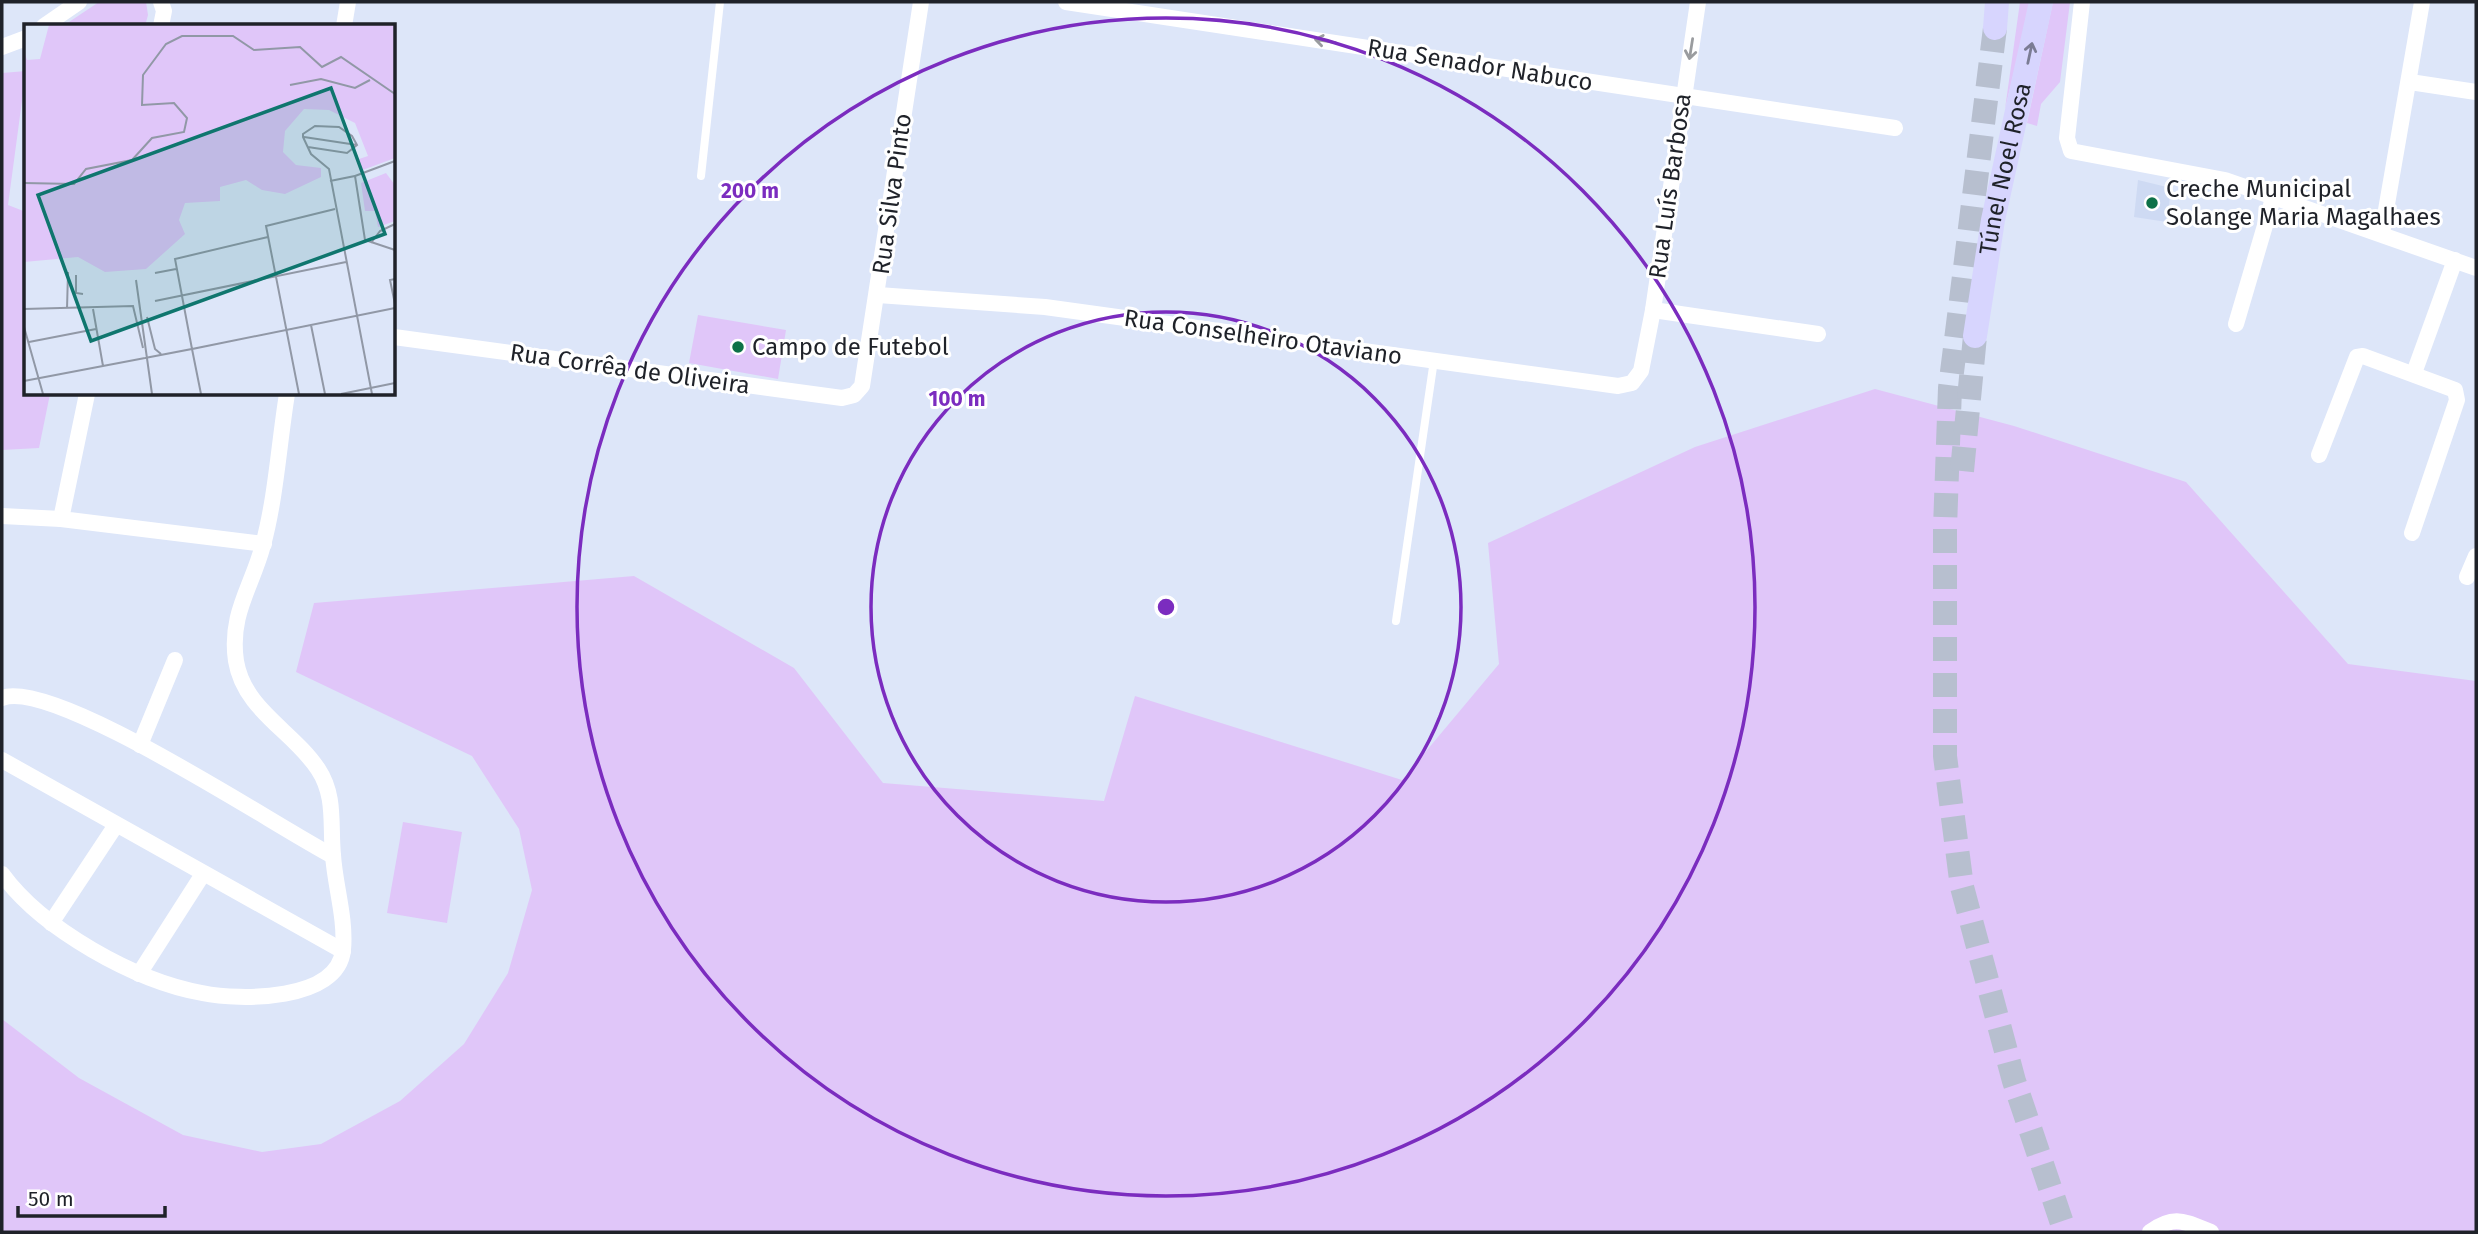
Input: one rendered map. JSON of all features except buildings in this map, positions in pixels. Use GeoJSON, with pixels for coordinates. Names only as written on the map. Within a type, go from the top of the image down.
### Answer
{"type":"FeatureCollection","features":[{"type":"Feature","properties":{"kind":"main road"},"geometry":{"type":"LineString","coordinates":[[1995,28],[1997,2]]}},
{"type":"Feature","properties":{"kind":"main road","name":"Túnel Noel Rosa"},"geometry":{"type":"LineString","coordinates":[[1975,336],[1993,219],[2041,2]]}},
{"type":"Feature","properties":{"kind":"street"},"geometry":{"type":"LineString","coordinates":[[47,24],[79,2]]}},
{"type":"Feature","properties":{"kind":"street"},"geometry":{"type":"LineString","coordinates":[[161,2],[164,11],[161,24]]}},
{"type":"Feature","properties":{"kind":"street"},"geometry":{"type":"LineString","coordinates":[[344,24],[348,2]]}},
{"type":"Feature","properties":{"kind":"street","name":"Rua Silva Pinto"},"geometry":{"type":"LineString","coordinates":[[862,386],[921,2]]}},
{"type":"Feature","properties":{"kind":"street","name":"Rua Senador Nabuco"},"geometry":{"type":"LineString","coordinates":[[1066,2],[1895,128]]}},
{"type":"Feature","properties":{"kind":"street","name":"Rua Luís Barbosa"},"geometry":{"type":"LineString","coordinates":[[1641,370],[1653,310],[1698,2]]}},
{"type":"Feature","properties":{"kind":"street"},"geometry":{"type":"LineString","coordinates":[[2082,2],[2069,147],[2076,153],[2225,180],[2476,268]]}},
{"type":"Feature","properties":{"kind":"street"},"geometry":{"type":"LineString","coordinates":[[2382,233],[2422,2]]}},
{"type":"Feature","properties":{"kind":"street"},"geometry":{"type":"LineString","coordinates":[[2,47],[24,39]]}},
{"type":"Feature","properties":{"kind":"street"},"geometry":{"type":"LineString","coordinates":[[2410,82],[2476,92]]}},
{"type":"Feature","properties":{"kind":"street"},"geometry":{"type":"LineString","coordinates":[[2236,324],[2274,195]]}},
{"type":"Feature","properties":{"kind":"street"},"geometry":{"type":"LineString","coordinates":[[2414,373],[2455,260]]}},
{"type":"Feature","properties":{"kind":"street","name":"Rua Conselheiro Otaviano"},"geometry":{"type":"LineString","coordinates":[[878,295],[1045,307],[1618,386],[1632,383],[1641,370]]}},
{"type":"Feature","properties":{"kind":"street"},"geometry":{"type":"LineString","coordinates":[[1653,310],[1818,334]]}},
{"type":"Feature","properties":{"kind":"street","name":"Rua Corrêa de Oliveira"},"geometry":{"type":"LineString","coordinates":[[396,337],[842,398],[854,395],[862,386]]}},
{"type":"Feature","properties":{"kind":"street"},"geometry":{"type":"LineString","coordinates":[[2319,455],[2357,357],[2414,373],[2455,390],[2457,400],[2412,533]]}},
{"type":"Feature","properties":{"kind":"street"},"geometry":{"type":"LineString","coordinates":[[61,519],[87,396]]}},
{"type":"Feature","properties":{"kind":"street"},"geometry":{"type":"LineString","coordinates":[[2,874],[12,888],[51,923],[139,974],[170,987],[222,997],[271,995],[319,985],[335,973],[343,951],[333,856],[331,797],[318,768],[249,696],[237,664],[234,635],[241,600],[264,544],[287,396]]}},
{"type":"Feature","properties":{"kind":"street"},"geometry":{"type":"LineString","coordinates":[[2,516],[61,519],[264,544]]}},
{"type":"Feature","properties":{"kind":"street"},"geometry":{"type":"LineString","coordinates":[[2467,577],[2476,556]]}},
{"type":"Feature","properties":{"kind":"street"},"geometry":{"type":"LineString","coordinates":[[140,745],[175,660]]}},
{"type":"Feature","properties":{"kind":"street"},"geometry":{"type":"LineString","coordinates":[[5,695],[59,706],[140,745],[333,856]]}},
{"type":"Feature","properties":{"kind":"street"},"geometry":{"type":"LineString","coordinates":[[2,760],[343,951]]}},
{"type":"Feature","properties":{"kind":"street"},"geometry":{"type":"LineString","coordinates":[[51,923],[116,825]]}},
{"type":"Feature","properties":{"kind":"street"},"geometry":{"type":"LineString","coordinates":[[139,974],[203,874]]}},
{"type":"Feature","properties":{"kind":"street"},"geometry":{"type":"LineString","coordinates":[[2150,1232],[2165,1221],[2183,1221],[2211,1232]]}},
{"type":"Feature","properties":{"kind":"lane"},"geometry":{"type":"LineString","coordinates":[[701,176],[720,2]]}},
{"type":"Feature","properties":{"kind":"lane"},"geometry":{"type":"LineString","coordinates":[[1396,621],[1434,360]]}},
{"type":"Feature","properties":{"kind":"shaded area"},"geometry":{"type":"Polygon","coordinates":[[[99,2],[146,2],[148,15],[146,24],[66,24],[99,2]]]}},
{"type":"Feature","properties":{"kind":"shaded area"},"geometry":{"type":"Polygon","coordinates":[[[2020,2],[2031,2],[2005,109],[2020,2]]]}},
{"type":"Feature","properties":{"kind":"shaded area"},"geometry":{"type":"Polygon","coordinates":[[[2053,2],[2070,2],[2060,82],[2041,104],[2037,126],[2027,123],[2053,2]]]}},
{"type":"Feature","properties":{"kind":"shaded area"},"geometry":{"type":"Polygon","coordinates":[[[24,71],[8,205],[24,211],[24,396],[50,396],[39,448],[2,450],[2,73],[24,71]]]}},
{"type":"Feature","properties":{"kind":"shaded area","name":"Creche Municipal Solange Maria Magalhaes"},"geometry":{"type":"Polygon","coordinates":[[[2138,180],[2171,188],[2167,222],[2134,217],[2138,180]]]}},
{"type":"Feature","properties":{"kind":"shaded area","name":"Campo de Futebol"},"geometry":{"type":"Polygon","coordinates":[[[698,315],[786,330],[778,379],[689,363],[698,315]]]}},
{"type":"Feature","properties":{"kind":"shaded area"},"geometry":{"type":"Polygon","coordinates":[[[1875,389],[2014,426],[2186,482],[2348,664],[2476,681],[2476,1232],[2,1232],[2,1019],[79,1078],[183,1135],[262,1152],[321,1144],[400,1101],[464,1044],[508,973],[532,890],[519,829],[472,756],[296,672],[314,603],[634,576],[794,668],[883,783],[1104,801],[1135,696],[1402,780],[1499,664],[1488,543],[1695,447],[1875,389]]]}},
{"type":"Feature","properties":{"kind":"shaded area"},"geometry":{"type":"Polygon","coordinates":[[[403,822],[462,832],[447,923],[387,913],[403,822]]]}},
{"type":"Feature","properties":{"kind":"tunnel"},"geometry":{"type":"LineString","coordinates":[[1995,28],[1950,388],[1945,528],[1945,756],[1962,887],[2014,1081],[2065,1232]]}},
{"type":"Feature","properties":{"kind":"tunnel"},"geometry":{"type":"LineString","coordinates":[[1962,471],[1975,336]]}},
{"type":"Feature","properties":{"kind":"place","name":"Creche Municipal Solange Maria Magalhaes"},"geometry":{"type":"Point","coordinates":[2152,203]}},
{"type":"Feature","properties":{"kind":"place","name":"Campo de Futebol"},"geometry":{"type":"Point","coordinates":[738,347]}}]}
